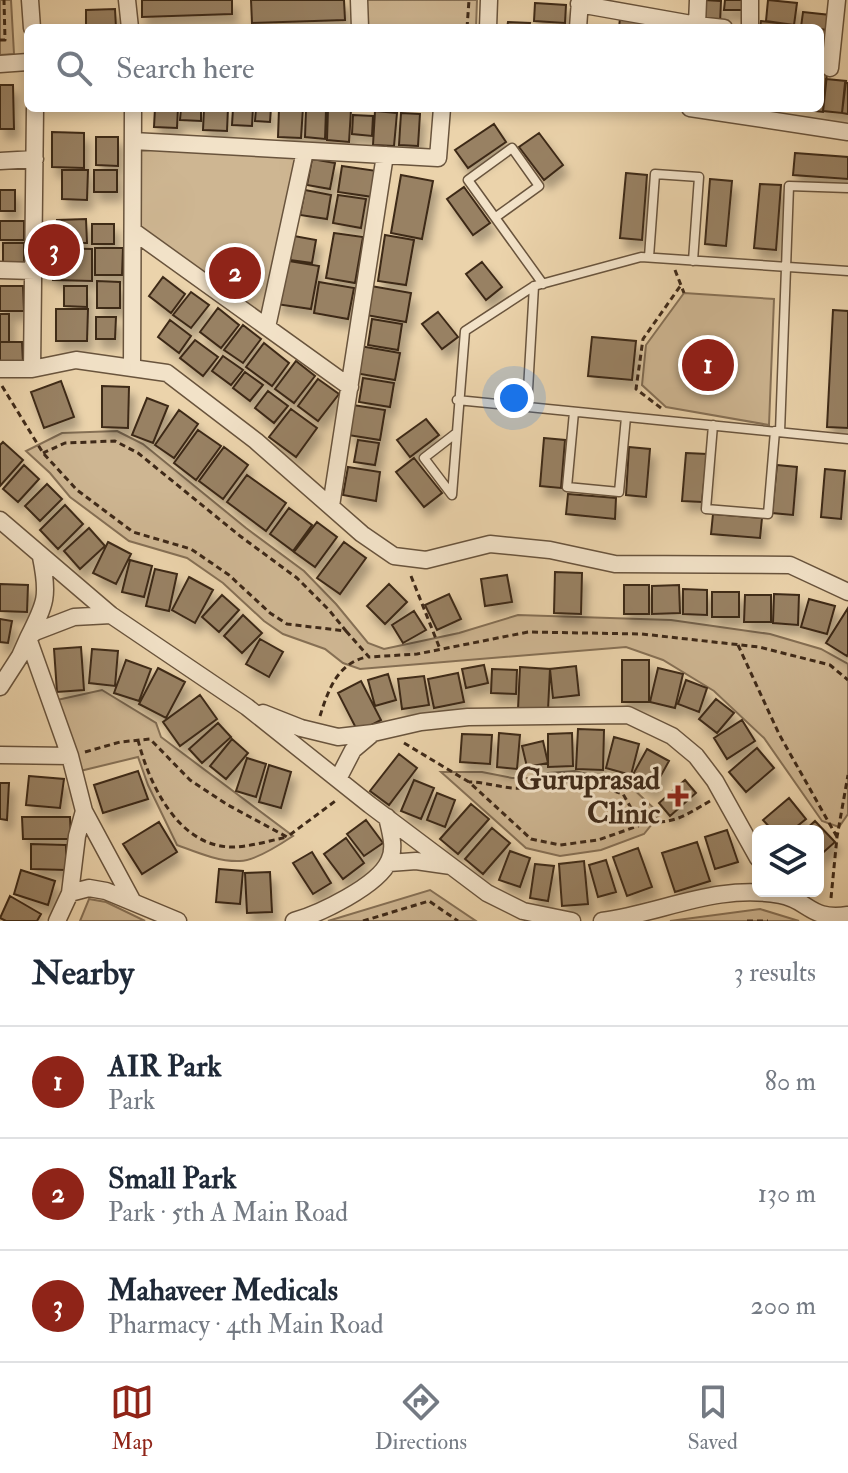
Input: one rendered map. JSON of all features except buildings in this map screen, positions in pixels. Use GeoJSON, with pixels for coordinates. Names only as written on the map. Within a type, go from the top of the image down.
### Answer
{"type":"FeatureCollection","features":[{"type":"Feature","properties":{"kind":"street"},"geometry":{"type":"LineString","coordinates":[[30,0],[32,24]]}},
{"type":"Feature","properties":{"kind":"street"},"geometry":{"type":"LineString","coordinates":[[127,0],[130,24]]}},
{"type":"Feature","properties":{"kind":"street"},"geometry":{"type":"LineString","coordinates":[[359,0],[360,24]]}},
{"type":"Feature","properties":{"kind":"street"},"geometry":{"type":"LineString","coordinates":[[488,24],[489,0]]}},
{"type":"Feature","properties":{"kind":"street"},"geometry":{"type":"LineString","coordinates":[[697,24],[698,0]]}},
{"type":"Feature","properties":{"kind":"street"},"geometry":{"type":"LineString","coordinates":[[750,0],[750,24]]}},
{"type":"Feature","properties":{"kind":"street"},"geometry":{"type":"LineString","coordinates":[[830,68],[840,46],[837,0]]}},
{"type":"Feature","properties":{"kind":"street"},"geometry":{"type":"LineString","coordinates":[[578,24],[580,2],[692,24]]}},
{"type":"Feature","properties":{"kind":"street"},"geometry":{"type":"LineString","coordinates":[[0,64],[24,62]]}},
{"type":"Feature","properties":{"kind":"street"},"geometry":{"type":"LineString","coordinates":[[32,369],[35,112]]}},
{"type":"Feature","properties":{"kind":"street"},"geometry":{"type":"LineString","coordinates":[[132,368],[133,112]]}},
{"type":"Feature","properties":{"kind":"street"},"geometry":{"type":"LineString","coordinates":[[133,141],[438,158],[442,112]]}},
{"type":"Feature","properties":{"kind":"street"},"geometry":{"type":"LineString","coordinates":[[748,112],[848,132]]}},
{"type":"Feature","properties":{"kind":"street"},"geometry":{"type":"LineString","coordinates":[[267,327],[305,151]]}},
{"type":"Feature","properties":{"kind":"street"},"geometry":{"type":"LineString","coordinates":[[331,506],[385,155]]}},
{"type":"Feature","properties":{"kind":"street"},"geometry":{"type":"LineString","coordinates":[[0,161],[35,159]]}},
{"type":"Feature","properties":{"kind":"street"},"geometry":{"type":"LineString","coordinates":[[133,231],[350,387]]}},
{"type":"Feature","properties":{"kind":"street"},"geometry":{"type":"LineString","coordinates":[[0,270],[34,271]]}},
{"type":"Feature","properties":{"kind":"street"},"geometry":{"type":"LineString","coordinates":[[0,369],[32,369],[76,360],[167,373],[256,441],[362,534],[394,556],[426,560],[490,544],[550,550],[615,564],[790,565],[848,592]]}},
{"type":"Feature","properties":{"kind":"street"},"geometry":{"type":"LineString","coordinates":[[0,520],[111,615],[247,707],[487,893],[542,917],[572,921]]}},
{"type":"Feature","properties":{"kind":"street"},"geometry":{"type":"LineString","coordinates":[[0,687],[20,656],[44,607],[47,587],[41,557]]}},
{"type":"Feature","properties":{"kind":"street"},"geometry":{"type":"LineString","coordinates":[[28,638],[35,632],[74,617],[111,615]]}},
{"type":"Feature","properties":{"kind":"street"},"geometry":{"type":"LineString","coordinates":[[28,638],[70,756],[84,811],[133,902]]}},
{"type":"Feature","properties":{"kind":"street"},"geometry":{"type":"LineString","coordinates":[[247,707],[338,737],[468,717],[628,715],[658,727],[685,746],[707,768],[752,847]]}},
{"type":"Feature","properties":{"kind":"street"},"geometry":{"type":"LineString","coordinates":[[344,784],[353,750],[379,732]]}},
{"type":"Feature","properties":{"kind":"street"},"geometry":{"type":"LineString","coordinates":[[0,755],[70,756]]}},
{"type":"Feature","properties":{"kind":"street"},"geometry":{"type":"LineString","coordinates":[[57,921],[70,893],[77,836],[84,811]]}},
{"type":"Feature","properties":{"kind":"street"},"geometry":{"type":"LineString","coordinates":[[387,817],[392,850],[389,863]]}},
{"type":"Feature","properties":{"kind":"street"},"geometry":{"type":"LineString","coordinates":[[294,921],[342,901],[389,863],[416,861],[456,868]]}},
{"type":"Feature","properties":{"kind":"street"},"geometry":{"type":"LineString","coordinates":[[70,893],[89,888],[106,891],[178,921]]}},
{"type":"Feature","properties":{"kind":"street"},"geometry":{"type":"LineString","coordinates":[[602,921],[716,894],[752,891]]}},
{"type":"Feature","properties":{"kind":"street"},"geometry":{"type":"LineString","coordinates":[[791,897],[835,918]]}},
{"type":"Feature","properties":{"kind":"lane"},"geometry":{"type":"LineString","coordinates":[[496,217],[539,186],[512,148],[468,180],[496,217],[539,285],[527,407]]}},
{"type":"Feature","properties":{"kind":"lane"},"geometry":{"type":"LineString","coordinates":[[649,257],[655,174],[699,177],[693,261]]}},
{"type":"Feature","properties":{"kind":"lane"},"geometry":{"type":"LineString","coordinates":[[713,425],[706,509],[768,514],[777,432],[789,186],[848,188]]}},
{"type":"Feature","properties":{"kind":"lane"},"geometry":{"type":"LineString","coordinates":[[455,434],[424,458],[452,495],[457,400],[465,331],[539,285],[641,257],[848,271]]}},
{"type":"Feature","properties":{"kind":"lane"},"geometry":{"type":"LineString","coordinates":[[457,400],[848,439]]}},
{"type":"Feature","properties":{"kind":"lane"},"geometry":{"type":"LineString","coordinates":[[574,412],[567,487],[619,492],[626,417]]}},
{"type":"Feature","properties":{"kind":"path"},"geometry":{"type":"LineString","coordinates":[[0,40],[5,40],[4,0]]}},
{"type":"Feature","properties":{"kind":"path"},"geometry":{"type":"LineString","coordinates":[[467,24],[469,0]]}},
{"type":"Feature","properties":{"kind":"path"},"geometry":{"type":"LineString","coordinates":[[671,259],[684,293]]}},
{"type":"Feature","properties":{"kind":"path"},"geometry":{"type":"LineString","coordinates":[[670,414],[636,389],[643,339],[681,285]]}},
{"type":"Feature","properties":{"kind":"path"},"geometry":{"type":"LineString","coordinates":[[0,383],[43,453],[77,490],[123,525],[133,532],[191,549],[229,575],[270,613],[287,624],[346,631]]}},
{"type":"Feature","properties":{"kind":"path"},"geometry":{"type":"LineString","coordinates":[[43,453],[65,443],[115,441],[138,453],[297,578],[369,657]]}},
{"type":"Feature","properties":{"kind":"path"},"geometry":{"type":"LineString","coordinates":[[404,557],[440,649]]}},
{"type":"Feature","properties":{"kind":"path"},"geometry":{"type":"LineString","coordinates":[[315,731],[333,679],[361,658],[417,654],[528,632],[642,634],[759,647],[830,665],[848,680]]}},
{"type":"Feature","properties":{"kind":"path"},"geometry":{"type":"LineString","coordinates":[[738,645],[779,734],[837,837]]}},
{"type":"Feature","properties":{"kind":"path"},"geometry":{"type":"LineString","coordinates":[[379,732],[469,782],[531,839],[560,845],[598,840],[638,826],[639,822]]}},
{"type":"Feature","properties":{"kind":"path"},"geometry":{"type":"LineString","coordinates":[[70,756],[120,742],[150,739],[190,780],[287,837]]}},
{"type":"Feature","properties":{"kind":"path"},"geometry":{"type":"LineString","coordinates":[[138,740],[153,786],[180,823],[195,836],[216,845],[232,847],[287,837],[344,784]]}},
{"type":"Feature","properties":{"kind":"path"},"geometry":{"type":"LineString","coordinates":[[835,918],[837,837],[848,775]]}},
{"type":"Feature","properties":{"kind":"path"},"geometry":{"type":"LineString","coordinates":[[469,782],[511,788],[574,781],[597,785],[623,794],[639,822]]}},
{"type":"Feature","properties":{"kind":"path"},"geometry":{"type":"LineString","coordinates":[[639,822],[665,823],[685,816],[723,794]]}},
{"type":"Feature","properties":{"kind":"path"},"geometry":{"type":"LineString","coordinates":[[363,921],[429,901],[458,921]]}},
{"type":"Feature","properties":{"kind":"path"},"geometry":{"type":"LineString","coordinates":[[747,921],[768,921]]}},
{"type":"Feature","properties":{"kind":"shaded area"},"geometry":{"type":"Polygon","coordinates":[[[0,0],[11,0],[14,54],[0,55],[0,0]]]}},
{"type":"Feature","properties":{"kind":"shaded area"},"geometry":{"type":"Polygon","coordinates":[[[364,0],[477,0],[476,24],[365,24],[364,0]]]}},
{"type":"Feature","properties":{"kind":"shaded area"},"geometry":{"type":"Polygon","coordinates":[[[133,141],[305,151],[267,327],[133,231],[133,141]]]}},
{"type":"Feature","properties":{"kind":"shaded area"},"geometry":{"type":"Polygon","coordinates":[[[684,293],[774,299],[769,425],[666,407],[642,385],[646,345],[684,293]]]}},
{"type":"Feature","properties":{"kind":"shaded area"},"geometry":{"type":"Polygon","coordinates":[[[117,431],[143,444],[304,571],[368,643],[384,649],[459,633],[518,615],[671,620],[770,634],[821,649],[848,664],[848,814],[839,827],[822,821],[764,738],[714,691],[663,660],[626,647],[360,669],[343,663],[325,649],[283,634],[264,621],[223,583],[187,558],[129,541],[70,497],[26,451],[62,433],[117,431]]]}},
{"type":"Feature","properties":{"kind":"shaded area"},"geometry":{"type":"Polygon","coordinates":[[[102,690],[156,723],[161,737],[293,836],[267,852],[246,860],[232,861],[208,856],[177,845],[138,757],[80,771],[57,700],[102,690]]]}},
{"type":"Feature","properties":{"kind":"shaded area"},"geometry":{"type":"Polygon","coordinates":[[[575,771],[629,785],[660,814],[644,834],[601,850],[560,856],[526,848],[441,772],[482,772],[529,778],[575,771]]]}},
{"type":"Feature","properties":{"kind":"shaded area"},"geometry":{"type":"Polygon","coordinates":[[[430,890],[476,921],[328,921],[430,890]]]}},
{"type":"Feature","properties":{"kind":"shaded area"},"geometry":{"type":"Polygon","coordinates":[[[89,899],[106,902],[145,921],[80,921],[89,899]]]}},
{"type":"Feature","properties":{"kind":"shaded area"},"geometry":{"type":"Polygon","coordinates":[[[760,909],[799,921],[670,921],[760,909]]]}},
{"type":"Feature","properties":{"kind":"place","name":"Mahaveer Medicals"},"geometry":{"type":"Point","coordinates":[54,250]}},
{"type":"Feature","properties":{"kind":"place","name":"Small Park"},"geometry":{"type":"Point","coordinates":[235,273]}},
{"type":"Feature","properties":{"kind":"place","name":"AIR Park"},"geometry":{"type":"Point","coordinates":[708,365]}},
{"type":"Feature","properties":{"kind":"place","name":"Guruprasad Clinic"},"geometry":{"type":"Point","coordinates":[678,796]}}]}
